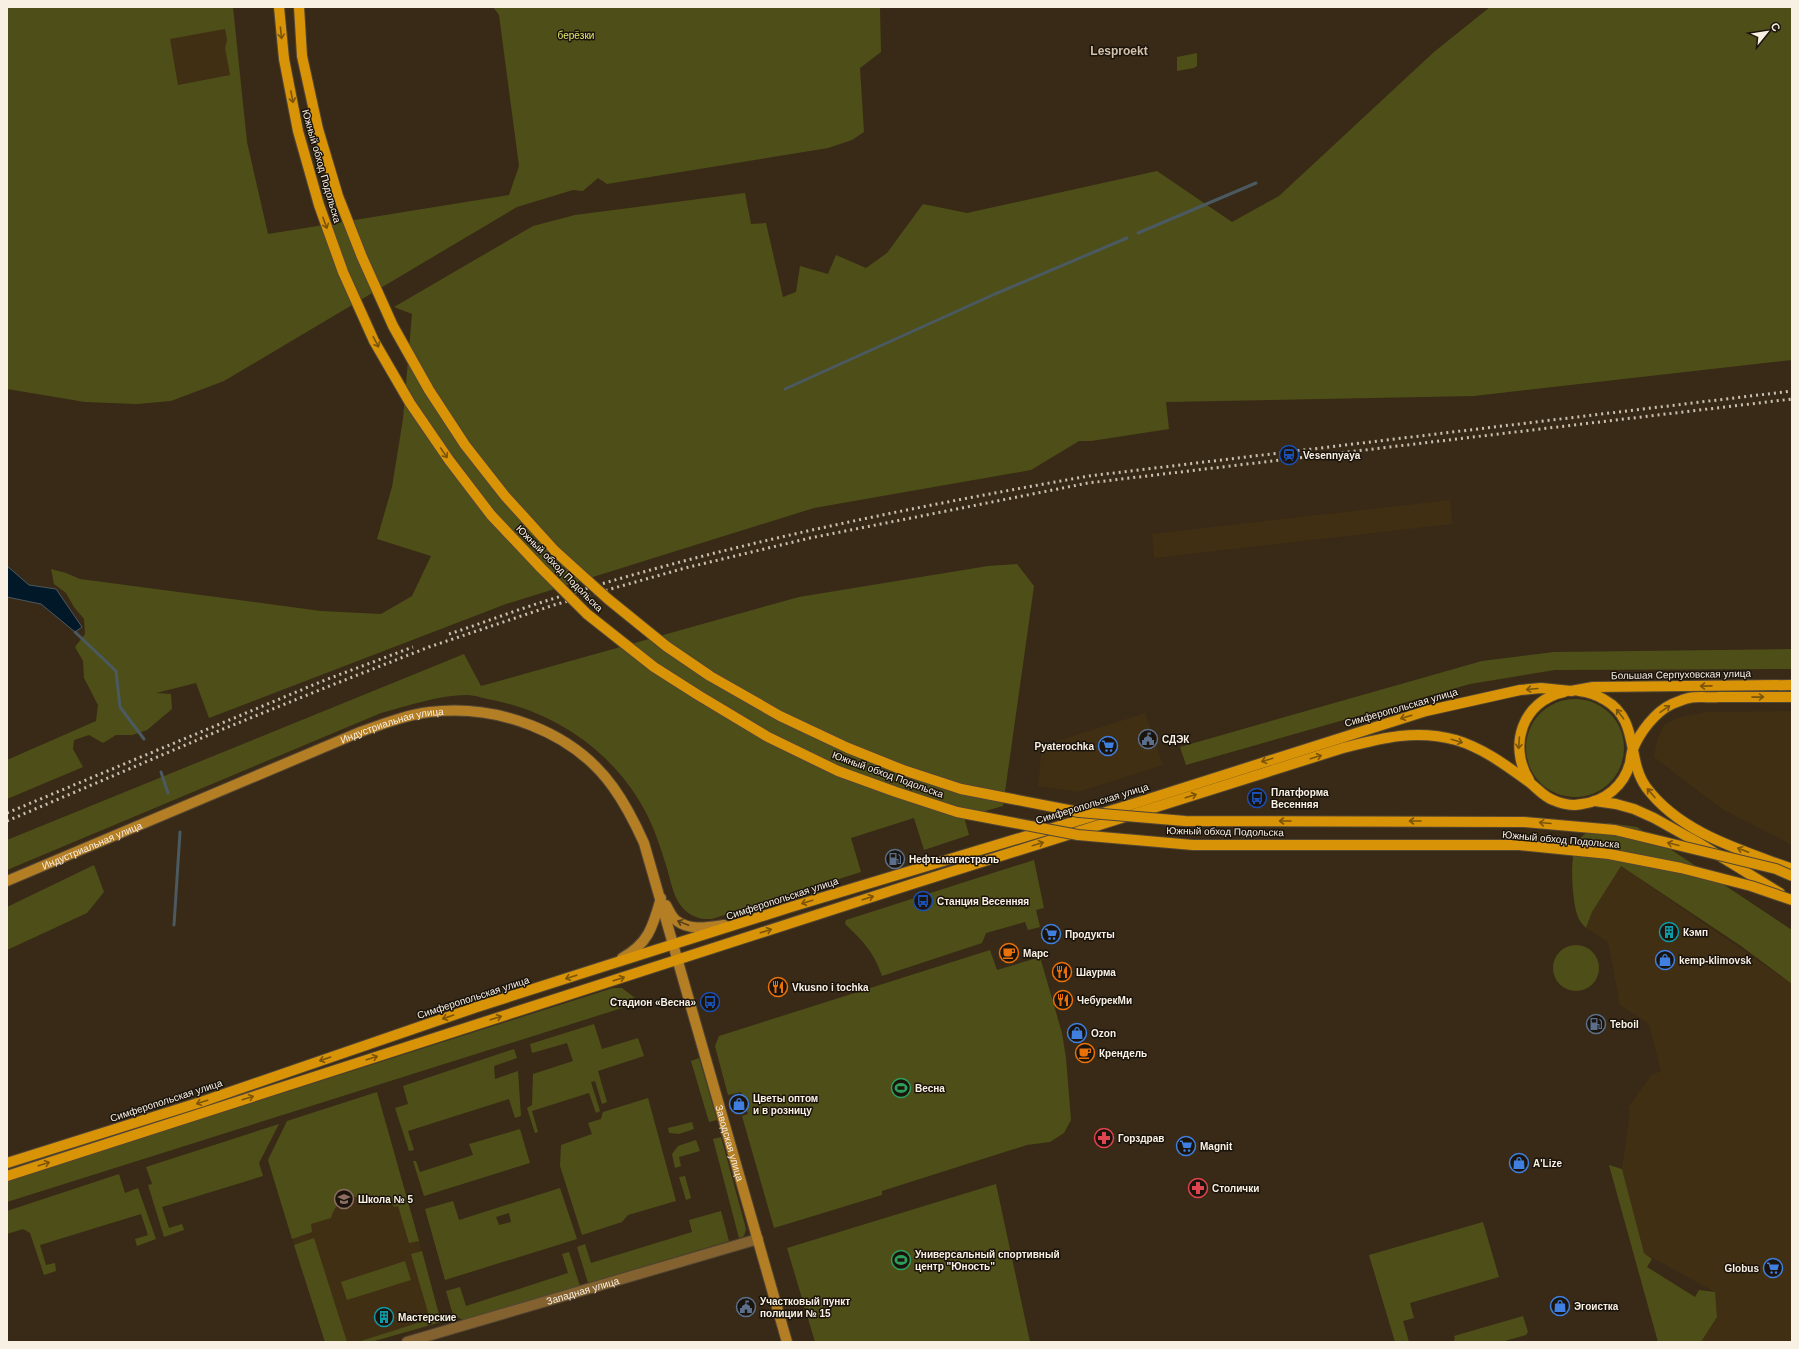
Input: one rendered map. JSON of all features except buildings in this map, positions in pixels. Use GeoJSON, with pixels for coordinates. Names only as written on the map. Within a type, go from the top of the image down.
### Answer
{"type":"FeatureCollection","features":[{"type":"Feature","properties":{"kind":"main road","name":"Южный обход Подольска"},"geometry":{"type":"LineString","coordinates":[[279,7],[284,59],[300,139],[319,205],[343,272],[374,341],[410,403],[449,460],[491,515],[541,568],[587,614],[654,666],[698,695],[768,736],[838,771],[950,810],[1078,835],[1193,845],[1519,845],[1609,854],[1681,868],[1751,886],[1792,901]]}},
{"type":"Feature","properties":{"kind":"main road","name":"Южный обход Подольска"},"geometry":{"type":"LineString","coordinates":[[299,7],[302,56],[318,129],[338,196],[362,257],[393,326],[429,390],[465,445],[505,496],[555,551],[608,599],[666,646],[710,676],[780,716],[848,748],[903,770],[960,789],[1079,812],[1185,821],[1524,822],[1615,830],[1776,869],[1792,876]]}},
{"type":"Feature","properties":{"kind":"main road","name":"Большая Серпуховская улица"},"geometry":{"type":"LineString","coordinates":[[1571,691],[1593,687],[1792,685]]}},
{"type":"Feature","properties":{"kind":"main road","name":"Симферопольская улица"},"geometry":{"type":"LineString","coordinates":[[7,1163],[201,1102],[477,1007],[608,965],[748,922],[791,907],[1136,803],[1426,710],[1520,690],[1541,688],[1571,691]]}},
{"type":"Feature","properties":{"kind":"main road"},"geometry":{"type":"LineString","coordinates":[[1531,783],[1523,770],[1519,755],[1519,740],[1523,725],[1531,712],[1542,701],[1556,694],[1571,691],[1585,692],[1598,696],[1610,702],[1620,712],[1629,730],[1632,750],[1645,786],[1658,800],[1680,819],[1717,840],[1792,869]]}},
{"type":"Feature","properties":{"kind":"main road"},"geometry":{"type":"LineString","coordinates":[[1595,802],[1617,787],[1625,776],[1630,763],[1632,750],[1640,736],[1658,714],[1671,705],[1689,698],[1792,697]]}},
{"type":"Feature","properties":{"kind":"main road","name":"Индустриальная улица"},"geometry":{"type":"LineString","coordinates":[[7,881],[360,732],[399,718],[430,712],[463,711],[498,715],[531,724],[566,743],[591,763],[613,786],[633,817],[644,843],[674,944]]}},
{"type":"Feature","properties":{"kind":"main road"},"geometry":{"type":"LineString","coordinates":[[7,1176],[919,882],[1343,748],[1391,736],[1425,734],[1456,740],[1480,749],[1531,783],[1541,793],[1560,802],[1581,805],[1595,802],[1616,804],[1634,809],[1697,842],[1792,901]]}},
{"type":"Feature","properties":{"kind":"main road"},"geometry":{"type":"LineString","coordinates":[[661,898],[677,921],[691,926],[702,928],[748,922]]}},
{"type":"Feature","properties":{"kind":"main road"},"geometry":{"type":"LineString","coordinates":[[608,965],[634,951],[651,931],[661,898]]}},
{"type":"Feature","properties":{"kind":"main road","name":"Заводская улица"},"geometry":{"type":"LineString","coordinates":[[674,944],[787,1342]]}},
{"type":"Feature","properties":{"kind":"street","name":"Западная улица"},"geometry":{"type":"LineString","coordinates":[[407,1342],[758,1239]]}},
{"type":"Feature","properties":{"kind":"shaded area"},"geometry":{"type":"Polygon","coordinates":[[[225,29],[227,40],[225,48],[230,75],[178,85],[169,39],[225,29]]]}},
{"type":"Feature","properties":{"kind":"shaded area"},"geometry":{"type":"Polygon","coordinates":[[[1450,500],[1452,524],[1154,558],[1152,534],[1450,500]]]}},
{"type":"Feature","properties":{"kind":"shaded area"},"geometry":{"type":"Polygon","coordinates":[[[1792,711],[1792,845],[1722,809],[1654,757],[1657,740],[1664,725],[1677,718],[1706,712],[1792,711]]]}},
{"type":"Feature","properties":{"kind":"shaded area"},"geometry":{"type":"Polygon","coordinates":[[[1145,713],[1163,765],[1078,792],[1038,786],[1042,746],[1145,713]]]}},
{"type":"Feature","properties":{"kind":"shaded area"},"geometry":{"type":"Polygon","coordinates":[[[1621,866],[1792,984],[1792,1342],[1701,1342],[1717,1317],[1715,1292],[1644,1253],[1622,1169],[1630,1112],[1628,1108],[1651,1075],[1661,1071],[1649,1024],[1620,1005],[1608,942],[1586,928],[1592,912],[1621,866]]]}},
{"type":"Feature","properties":{"kind":"shaded area","name":"Школа № 5"},"geometry":{"type":"Polygon","coordinates":[[[386,1122],[441,1322],[371,1342],[325,1342],[268,1160],[386,1122]]]}},
{"type":"Feature","properties":{"kind":"green space","name":"берёзки"},"geometry":{"type":"Polygon","coordinates":[[[7,7],[233,7],[247,142],[268,234],[509,195],[519,166],[499,15],[493,7],[880,7],[881,52],[860,68],[864,132],[852,140],[828,148],[607,184],[598,178],[583,191],[573,190],[517,207],[224,381],[171,401],[137,404],[85,402],[7,389],[7,7]],[[225,29],[170,39],[178,85],[230,75],[225,48],[227,40],[225,29]]]}},
{"type":"Feature","properties":{"kind":"green space"},"geometry":{"type":"Polygon","coordinates":[[[1490,7],[1792,7],[1792,360],[1474,396],[1166,402],[1169,429],[1091,441],[1079,441],[1031,470],[814,508],[506,604],[209,718],[196,683],[156,693],[171,694],[172,709],[147,730],[132,735],[116,735],[103,743],[89,735],[74,740],[73,749],[83,767],[7,799],[7,760],[96,721],[98,705],[84,678],[83,661],[75,647],[85,634],[84,619],[74,607],[66,593],[54,584],[51,569],[80,579],[321,611],[381,614],[412,596],[431,556],[377,539],[392,487],[403,419],[412,314],[394,307],[533,226],[575,215],[745,193],[751,224],[766,223],[783,297],[796,292],[800,266],[828,274],[836,255],[866,268],[887,253],[923,204],[967,213],[1157,171],[1232,222],[1279,196],[1434,52],[1490,7]]]}},
{"type":"Feature","properties":{"kind":"green space"},"geometry":{"type":"Polygon","coordinates":[[[1197,53],[1197,66],[1194,68],[1177,71],[1177,57],[1197,53]]]}},
{"type":"Feature","properties":{"kind":"green space"},"geometry":{"type":"Polygon","coordinates":[[[1017,564],[1034,586],[1003,806],[964,817],[969,835],[924,850],[914,818],[851,838],[861,872],[712,919],[702,919],[693,916],[689,914],[679,903],[651,823],[644,809],[631,788],[599,753],[560,725],[539,714],[516,706],[470,695],[456,695],[434,699],[381,713],[7,870],[7,840],[464,654],[481,686],[799,597],[988,566],[1017,564]]]}},
{"type":"Feature","properties":{"kind":"green space"},"geometry":{"type":"Polygon","coordinates":[[[1792,649],[1792,669],[1555,670],[1470,684],[1186,765],[1180,747],[1482,661],[1554,652],[1792,649]]]}},
{"type":"Feature","properties":{"kind":"green space"},"geometry":{"type":"Polygon","coordinates":[[[1565,699],[1585,699],[1594,702],[1610,713],[1621,729],[1624,738],[1624,758],[1621,767],[1610,783],[1594,794],[1585,797],[1565,797],[1548,789],[1540,783],[1534,775],[1526,758],[1526,738],[1534,721],[1540,713],[1548,707],[1565,699]]]}},
{"type":"Feature","properties":{"kind":"green space"},"geometry":{"type":"Polygon","coordinates":[[[1608,823],[1637,827],[1792,930],[1792,984],[1741,946],[1621,866],[1592,912],[1586,928],[1578,918],[1574,901],[1572,868],[1574,849],[1583,836],[1595,828],[1608,823]]]}},
{"type":"Feature","properties":{"kind":"green space"},"geometry":{"type":"Polygon","coordinates":[[[1034,860],[1044,908],[1036,910],[1040,927],[1028,930],[1025,922],[986,933],[982,943],[882,976],[872,953],[845,924],[846,920],[1034,860]]]}},
{"type":"Feature","properties":{"kind":"green space"},"geometry":{"type":"Polygon","coordinates":[[[94,865],[104,892],[87,913],[7,950],[7,907],[94,865]]]}},
{"type":"Feature","properties":{"kind":"green space"},"geometry":{"type":"Polygon","coordinates":[[[1571,945],[1581,945],[1589,949],[1595,955],[1599,963],[1599,973],[1595,981],[1589,987],[1581,991],[1571,991],[1563,987],[1557,981],[1553,973],[1553,963],[1557,955],[1563,949],[1571,945]]]}},
{"type":"Feature","properties":{"kind":"green space","name":"Весна"},"geometry":{"type":"Polygon","coordinates":[[[990,950],[997,970],[1040,957],[1062,1033],[1066,1058],[1071,1120],[1064,1133],[1050,1142],[1027,1145],[882,1191],[882,1195],[774,1228],[742,1116],[748,1114],[741,1092],[728,1095],[715,1046],[719,1036],[990,950]]]}},
{"type":"Feature","properties":{"kind":"green space"},"geometry":{"type":"Polygon","coordinates":[[[613,988],[622,988],[635,998],[620,1003],[622,1008],[7,1202],[7,1181],[613,988]]]}},
{"type":"Feature","properties":{"kind":"green space"},"geometry":{"type":"Polygon","coordinates":[[[594,1024],[602,1049],[638,1038],[644,1056],[598,1071],[607,1102],[602,1104],[595,1081],[591,1082],[600,1111],[596,1113],[589,1093],[532,1111],[538,1132],[535,1133],[527,1108],[532,1105],[533,1074],[573,1061],[567,1043],[532,1053],[530,1044],[594,1024]]]}},
{"type":"Feature","properties":{"kind":"green space"},"geometry":{"type":"Polygon","coordinates":[[[514,1049],[517,1058],[494,1066],[495,1079],[518,1071],[521,1116],[515,1118],[509,1099],[408,1131],[414,1150],[409,1151],[395,1108],[408,1104],[403,1086],[514,1049]]]}},
{"type":"Feature","properties":{"kind":"green space"},"geometry":{"type":"Polygon","coordinates":[[[699,1058],[717,1120],[709,1122],[691,1061],[699,1058]]]}},
{"type":"Feature","properties":{"kind":"green space"},"geometry":{"type":"Polygon","coordinates":[[[377,1092],[419,1241],[409,1243],[398,1206],[394,1207],[391,1200],[373,1205],[360,1197],[348,1198],[342,1201],[337,1205],[331,1218],[311,1224],[312,1232],[292,1239],[268,1160],[287,1121],[377,1092]]]}},
{"type":"Feature","properties":{"kind":"green space"},"geometry":{"type":"Polygon","coordinates":[[[648,1098],[676,1201],[628,1215],[622,1222],[582,1235],[560,1166],[561,1145],[592,1134],[588,1123],[601,1119],[603,1112],[648,1098]]]}},
{"type":"Feature","properties":{"kind":"green space"},"geometry":{"type":"Polygon","coordinates":[[[692,1122],[694,1129],[679,1134],[669,1133],[668,1128],[692,1122]]]}},
{"type":"Feature","properties":{"kind":"green space"},"geometry":{"type":"Polygon","coordinates":[[[279,1124],[259,1163],[263,1176],[162,1207],[169,1228],[182,1224],[184,1230],[164,1237],[148,1185],[152,1184],[146,1167],[279,1124]]]}},
{"type":"Feature","properties":{"kind":"green space"},"geometry":{"type":"Polygon","coordinates":[[[520,1129],[530,1163],[424,1196],[413,1161],[416,1161],[420,1172],[473,1155],[469,1144],[520,1129]]]}},
{"type":"Feature","properties":{"kind":"green space"},"geometry":{"type":"Polygon","coordinates":[[[721,1137],[746,1229],[744,1236],[739,1238],[713,1139],[721,1137]]]}},
{"type":"Feature","properties":{"kind":"green space"},"geometry":{"type":"Polygon","coordinates":[[[696,1140],[700,1151],[679,1157],[681,1166],[675,1168],[672,1154],[678,1146],[696,1140]]]}},
{"type":"Feature","properties":{"kind":"green space"},"geometry":{"type":"Polygon","coordinates":[[[1609,1165],[1622,1169],[1644,1253],[1652,1259],[1647,1267],[1695,1297],[1699,1290],[1715,1292],[1717,1317],[1701,1342],[1658,1342],[1609,1165]]]}},
{"type":"Feature","properties":{"kind":"green space"},"geometry":{"type":"Polygon","coordinates":[[[119,1174],[125,1193],[138,1188],[156,1239],[137,1246],[135,1239],[148,1235],[141,1214],[40,1245],[46,1265],[55,1263],[56,1271],[44,1275],[30,1233],[23,1229],[7,1234],[7,1211],[119,1174]]]}},
{"type":"Feature","properties":{"kind":"green space"},"geometry":{"type":"Polygon","coordinates":[[[685,1176],[691,1198],[686,1200],[679,1177],[685,1176]]]}},
{"type":"Feature","properties":{"kind":"green space","name":"Универсальный спортивный центр \"Юность\""},"geometry":{"type":"Polygon","coordinates":[[[996,1184],[1030,1342],[815,1342],[787,1248],[996,1184]]]}},
{"type":"Feature","properties":{"kind":"green space"},"geometry":{"type":"Polygon","coordinates":[[[560,1188],[577,1239],[445,1280],[425,1209],[453,1201],[459,1220],[560,1188]],[[509,1213],[496,1217],[499,1225],[511,1222],[509,1213]]]}},
{"type":"Feature","properties":{"kind":"green space"},"geometry":{"type":"Polygon","coordinates":[[[721,1211],[729,1241],[588,1283],[577,1247],[585,1244],[591,1263],[692,1232],[689,1220],[721,1211]]]}},
{"type":"Feature","properties":{"kind":"green space"},"geometry":{"type":"Polygon","coordinates":[[[1483,1222],[1499,1277],[1410,1303],[1414,1318],[1403,1321],[1409,1342],[1395,1342],[1369,1255],[1483,1222]]]}},
{"type":"Feature","properties":{"kind":"green space"},"geometry":{"type":"Polygon","coordinates":[[[314,1238],[347,1342],[325,1342],[294,1245],[314,1238]]]}},
{"type":"Feature","properties":{"kind":"green space"},"geometry":{"type":"Polygon","coordinates":[[[422,1251],[441,1322],[371,1342],[361,1342],[430,1319],[411,1254],[422,1251]]]}},
{"type":"Feature","properties":{"kind":"green space"},"geometry":{"type":"Polygon","coordinates":[[[569,1252],[580,1286],[463,1320],[453,1315],[446,1291],[460,1287],[466,1306],[568,1273],[562,1254],[569,1252]]]}},
{"type":"Feature","properties":{"kind":"green space"},"geometry":{"type":"Polygon","coordinates":[[[405,1261],[411,1280],[347,1300],[341,1282],[405,1261]]]}},
{"type":"Feature","properties":{"kind":"green space"},"geometry":{"type":"Polygon","coordinates":[[[1523,1316],[1528,1332],[1526,1335],[1501,1342],[1453,1342],[1455,1339],[1454,1336],[1523,1316]]]}},
{"type":"Feature","properties":{"kind":"water"},"geometry":{"type":"Polygon","coordinates":[[[7,566],[29,585],[56,589],[82,627],[75,632],[41,604],[7,597],[7,566]]]}},
{"type":"Feature","properties":{"kind":"waterway"},"geometry":{"type":"LineString","coordinates":[[1138,233],[1256,183]]}},
{"type":"Feature","properties":{"kind":"waterway"},"geometry":{"type":"LineString","coordinates":[[785,389],[995,294],[1127,238]]}},
{"type":"Feature","properties":{"kind":"waterway"},"geometry":{"type":"LineString","coordinates":[[75,632],[116,671],[120,707],[144,739]]}},
{"type":"Feature","properties":{"kind":"waterway"},"geometry":{"type":"LineString","coordinates":[[161,772],[168,793]]}},
{"type":"Feature","properties":{"kind":"waterway"},"geometry":{"type":"LineString","coordinates":[[174,925],[180,832]]}},
{"type":"Feature","properties":{"kind":"railway"},"geometry":{"type":"LineString","coordinates":[[449,634],[549,600],[682,562],[817,529],[1021,488],[1089,476],[1792,391]]}},
{"type":"Feature","properties":{"kind":"railway"},"geometry":{"type":"LineString","coordinates":[[7,821],[223,729],[429,647],[554,605],[685,568],[810,538],[1088,483],[1792,399]]}},
{"type":"Feature","properties":{"kind":"railway"},"geometry":{"type":"LineString","coordinates":[[7,813],[325,680],[413,647]]}},
{"type":"Feature","properties":{"kind":"place","name":"Vesennyaya"},"geometry":{"type":"Point","coordinates":[1289,455]}},
{"type":"Feature","properties":{"kind":"place","name":"СДЭК"},"geometry":{"type":"Point","coordinates":[1148,739]}},
{"type":"Feature","properties":{"kind":"place","name":"Pyaterochka"},"geometry":{"type":"Point","coordinates":[1108,746]}},
{"type":"Feature","properties":{"kind":"place","name":"Платформа Весенняя"},"geometry":{"type":"Point","coordinates":[1257,798]}},
{"type":"Feature","properties":{"kind":"place","name":"Нефтьмагистраль"},"geometry":{"type":"Point","coordinates":[895,859]}},
{"type":"Feature","properties":{"kind":"place","name":"Станция Весенняя"},"geometry":{"type":"Point","coordinates":[923,901]}},
{"type":"Feature","properties":{"kind":"place","name":"Кэмп"},"geometry":{"type":"Point","coordinates":[1669,932]}},
{"type":"Feature","properties":{"kind":"place","name":"Продукты"},"geometry":{"type":"Point","coordinates":[1051,934]}},
{"type":"Feature","properties":{"kind":"place","name":"Марс"},"geometry":{"type":"Point","coordinates":[1009,953]}},
{"type":"Feature","properties":{"kind":"place","name":"kemp-klimovsk"},"geometry":{"type":"Point","coordinates":[1665,960]}},
{"type":"Feature","properties":{"kind":"place","name":"Шаурма"},"geometry":{"type":"Point","coordinates":[1062,972]}},
{"type":"Feature","properties":{"kind":"place","name":"Vkusno i tochka"},"geometry":{"type":"Point","coordinates":[778,987]}},
{"type":"Feature","properties":{"kind":"place","name":"ЧебурекМи"},"geometry":{"type":"Point","coordinates":[1063,1000]}},
{"type":"Feature","properties":{"kind":"place","name":"Стадион «Весна»"},"geometry":{"type":"Point","coordinates":[710,1002]}},
{"type":"Feature","properties":{"kind":"place","name":"Teboil"},"geometry":{"type":"Point","coordinates":[1596,1024]}},
{"type":"Feature","properties":{"kind":"place","name":"Ozon"},"geometry":{"type":"Point","coordinates":[1077,1033]}},
{"type":"Feature","properties":{"kind":"place","name":"Крендель"},"geometry":{"type":"Point","coordinates":[1085,1053]}},
{"type":"Feature","properties":{"kind":"place","name":"Весна"},"geometry":{"type":"Point","coordinates":[901,1088]}},
{"type":"Feature","properties":{"kind":"place","name":"Цветы оптом и в розницу"},"geometry":{"type":"Point","coordinates":[739,1104]}},
{"type":"Feature","properties":{"kind":"place","name":"Горздрав"},"geometry":{"type":"Point","coordinates":[1104,1138]}},
{"type":"Feature","properties":{"kind":"place","name":"Magnit"},"geometry":{"type":"Point","coordinates":[1186,1146]}},
{"type":"Feature","properties":{"kind":"place","name":"A'Lize"},"geometry":{"type":"Point","coordinates":[1519,1163]}},
{"type":"Feature","properties":{"kind":"place","name":"Столички"},"geometry":{"type":"Point","coordinates":[1198,1188]}},
{"type":"Feature","properties":{"kind":"place","name":"Школа № 5"},"geometry":{"type":"Point","coordinates":[344,1199]}},
{"type":"Feature","properties":{"kind":"place","name":"Универсальный спортивный центр \"Юность\""},"geometry":{"type":"Point","coordinates":[901,1260]}},
{"type":"Feature","properties":{"kind":"place","name":"Globus"},"geometry":{"type":"Point","coordinates":[1773,1268]}},
{"type":"Feature","properties":{"kind":"place","name":"Эгоистка"},"geometry":{"type":"Point","coordinates":[1560,1306]}},
{"type":"Feature","properties":{"kind":"place","name":"Участковый пункт полиции № 15"},"geometry":{"type":"Point","coordinates":[746,1307]}},
{"type":"Feature","properties":{"kind":"place","name":"Мастерские"},"geometry":{"type":"Point","coordinates":[384,1317]}},
{"type":"Feature","properties":{"kind":"district","name":"Lesproekt"},"geometry":{"type":"Point","coordinates":[1119,51]}}]}
